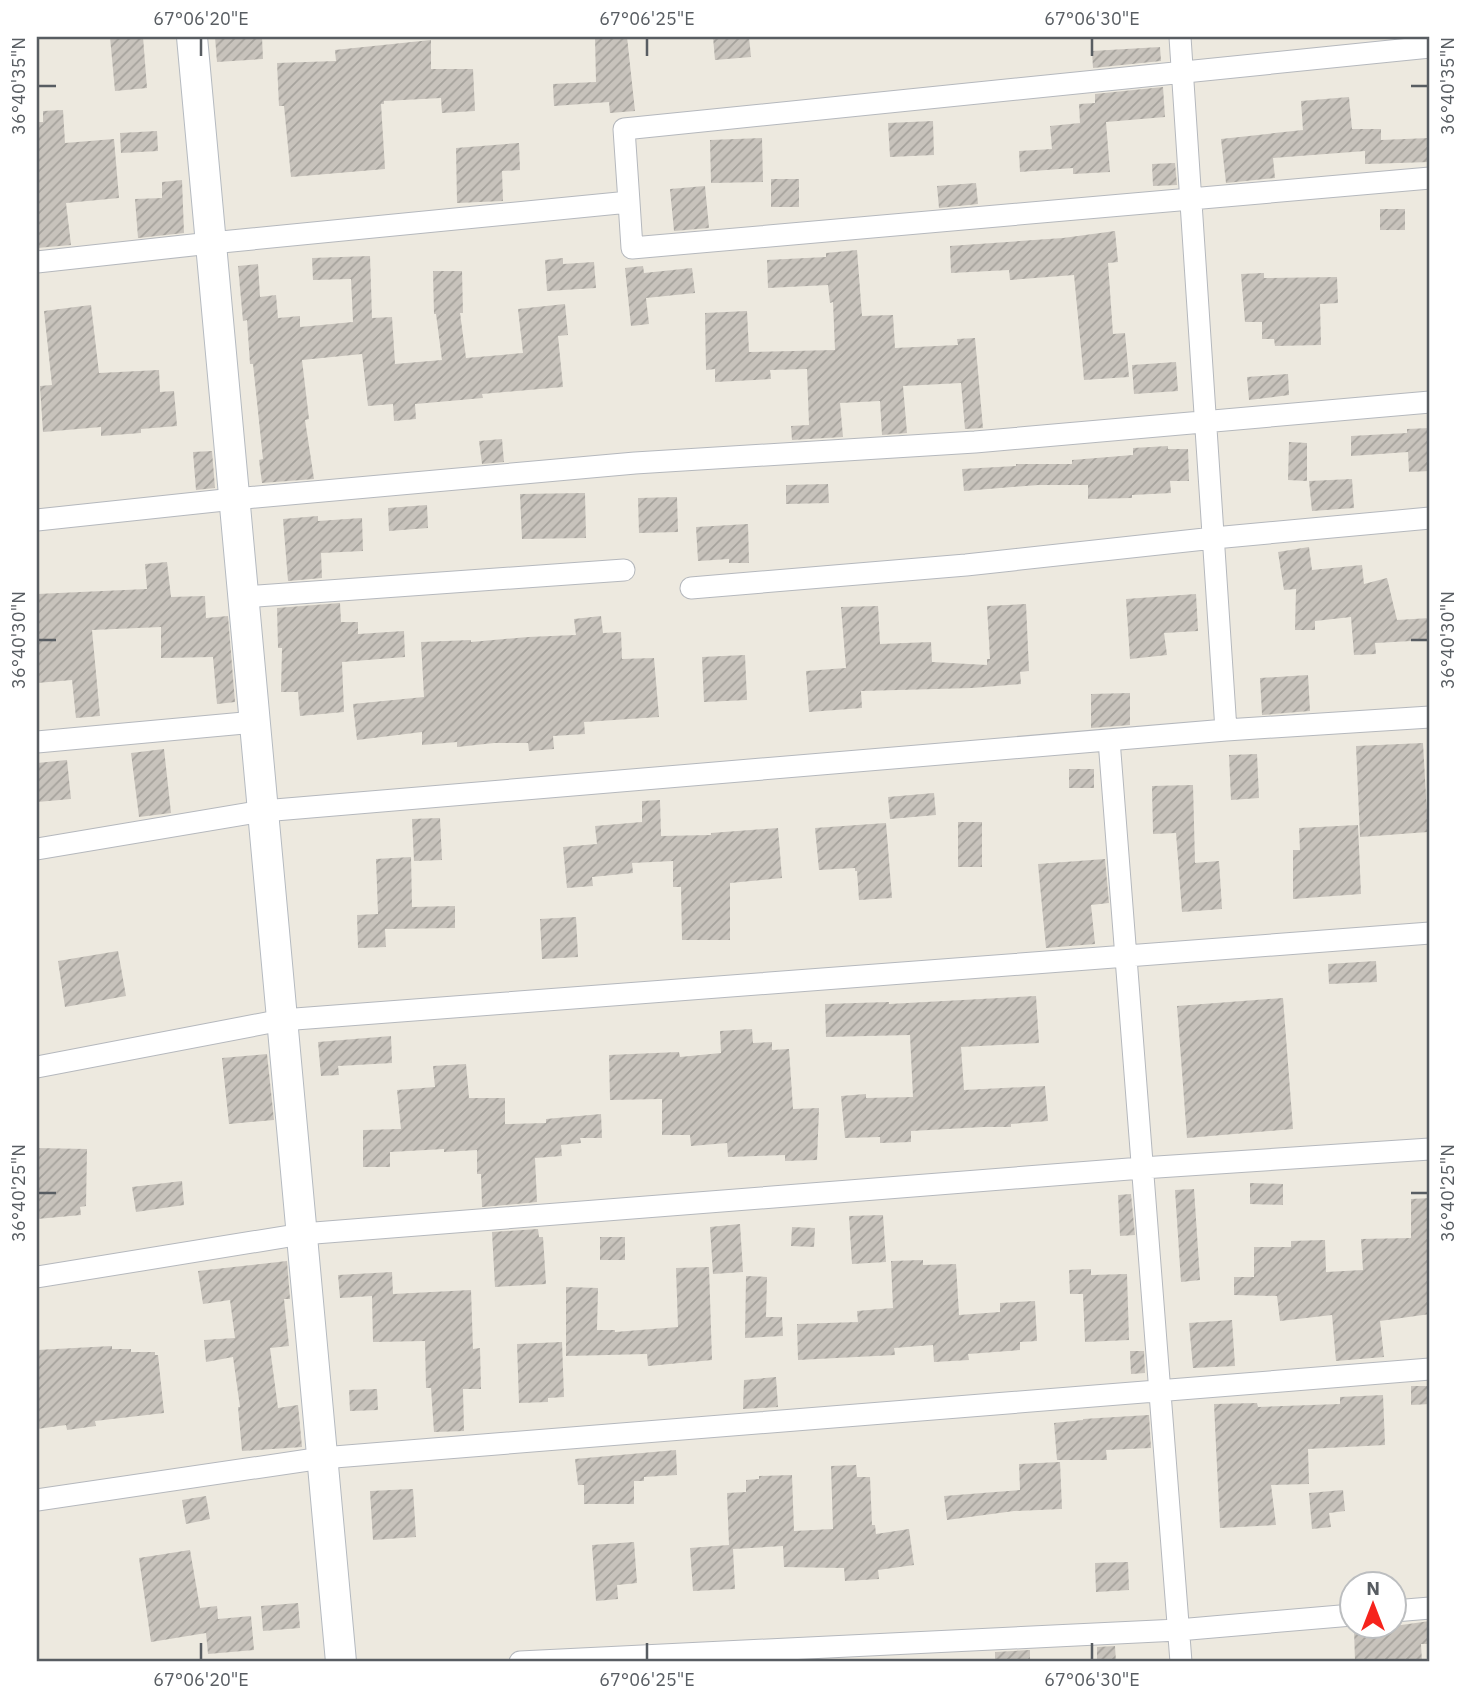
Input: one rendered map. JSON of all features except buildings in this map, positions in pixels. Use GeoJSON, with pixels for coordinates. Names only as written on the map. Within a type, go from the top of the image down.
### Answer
{"type":"FeatureCollection","features":[{"type":"Feature","properties":{"kind":"street"},"geometry":{"type":"LineString","coordinates":[[192,37],[341,1662]]}},
{"type":"Feature","properties":{"kind":"street"},"geometry":{"type":"LineString","coordinates":[[1180,37],[1226,730]]}},
{"type":"Feature","properties":{"kind":"street"},"geometry":{"type":"LineString","coordinates":[[1430,47],[624,129],[632,248],[1430,178]]}},
{"type":"Feature","properties":{"kind":"street"},"geometry":{"type":"LineString","coordinates":[[37,262],[629,202]]}},
{"type":"Feature","properties":{"kind":"street"},"geometry":{"type":"LineString","coordinates":[[37,520],[234,499],[635,463],[975,442],[1430,402]]}},
{"type":"Feature","properties":{"kind":"street"},"geometry":{"type":"LineString","coordinates":[[691,588],[966,565],[1430,518]]}},
{"type":"Feature","properties":{"kind":"street"},"geometry":{"type":"LineString","coordinates":[[243,597],[624,570]]}},
{"type":"Feature","properties":{"kind":"street"},"geometry":{"type":"LineString","coordinates":[[37,849],[263,811],[1226,730],[1430,717]]}},
{"type":"Feature","properties":{"kind":"street"},"geometry":{"type":"LineString","coordinates":[[37,743],[255,722]]}},
{"type":"Feature","properties":{"kind":"street"},"geometry":{"type":"LineString","coordinates":[[1109,740],[1181,1662]]}},
{"type":"Feature","properties":{"kind":"street"},"geometry":{"type":"LineString","coordinates":[[37,1067],[282,1020],[1430,933]]}},
{"type":"Feature","properties":{"kind":"street"},"geometry":{"type":"LineString","coordinates":[[37,1277],[302,1234],[1142,1168],[1430,1149]]}},
{"type":"Feature","properties":{"kind":"street"},"geometry":{"type":"LineString","coordinates":[[37,1500],[322,1458],[1430,1369]]}},
{"type":"Feature","properties":{"kind":"street"},"geometry":{"type":"LineString","coordinates":[[1408,1610],[1430,1608]]}},
{"type":"Feature","properties":{"kind":"street"},"geometry":{"type":"LineString","coordinates":[[520,1662],[1178,1630],[1338,1616]]}}]}
